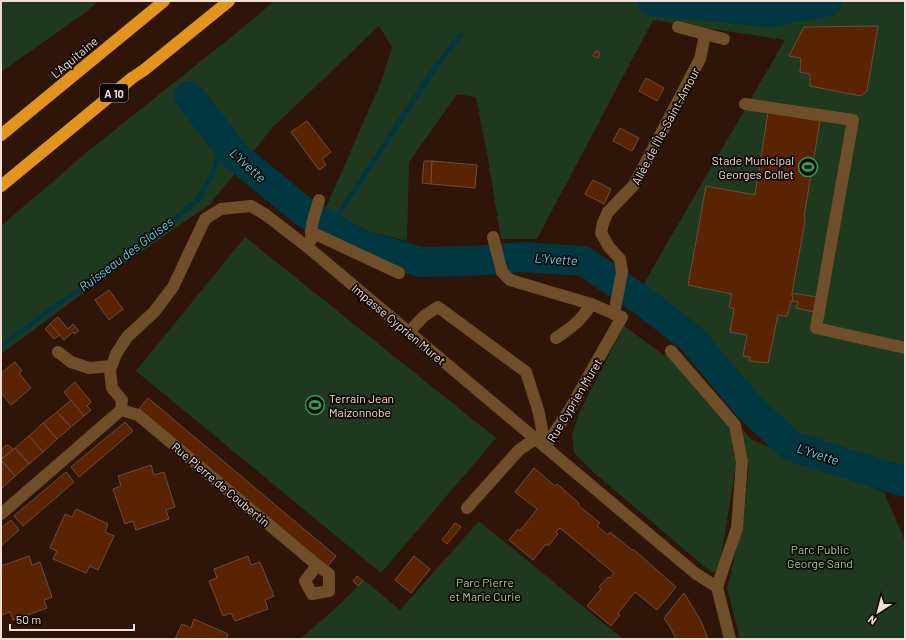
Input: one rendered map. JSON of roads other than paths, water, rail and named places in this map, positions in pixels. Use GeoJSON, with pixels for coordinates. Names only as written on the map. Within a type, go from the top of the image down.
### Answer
{"type":"FeatureCollection","features":[{"type":"Feature","properties":{"kind":"highway","name":"L'Aquitaine"},"geometry":{"type":"LineString","coordinates":[[1,134],[164,1]]}},
{"type":"Feature","properties":{"kind":"highway","name":"A 10"},"geometry":{"type":"LineString","coordinates":[[1,186],[132,78],[229,1]]}},
{"type":"Feature","properties":{"kind":"street"},"geometry":{"type":"LineString","coordinates":[[678,27],[724,39]]}},
{"type":"Feature","properties":{"kind":"street","name":"Allée de l'Île-Saint-Amour"},"geometry":{"type":"LineString","coordinates":[[615,309],[622,272],[620,259],[609,247],[601,234],[603,222],[608,212],[634,186],[700,59],[705,35]]}},
{"type":"Feature","properties":{"kind":"street"},"geometry":{"type":"LineString","coordinates":[[745,104],[853,120],[816,328],[905,348]]}},
{"type":"Feature","properties":{"kind":"street"},"geometry":{"type":"LineString","coordinates":[[310,249],[312,228],[318,203]]}},
{"type":"Feature","properties":{"kind":"street","name":"Impasse Cyprien Muret"},"geometry":{"type":"LineString","coordinates":[[111,366],[116,354],[127,337],[154,312],[174,287],[205,219],[221,209],[251,206],[266,215],[310,249],[540,443]]}},
{"type":"Feature","properties":{"kind":"street"},"geometry":{"type":"LineString","coordinates":[[312,228],[399,273]]}},
{"type":"Feature","properties":{"kind":"street"},"geometry":{"type":"LineString","coordinates":[[493,237],[502,272],[510,280],[591,304],[615,309]]}},
{"type":"Feature","properties":{"kind":"street"},"geometry":{"type":"LineString","coordinates":[[556,338],[574,326],[586,313],[591,304]]}},
{"type":"Feature","properties":{"kind":"street"},"geometry":{"type":"LineString","coordinates":[[409,332],[424,316],[438,307],[526,372],[539,413],[540,443],[519,450],[467,508]]}},
{"type":"Feature","properties":{"kind":"street","name":"Rue Cyprien Muret"},"geometry":{"type":"LineString","coordinates":[[615,309],[622,317],[570,409],[540,443],[695,574],[717,587]]}},
{"type":"Feature","properties":{"kind":"street"},"geometry":{"type":"LineString","coordinates":[[671,351],[735,425],[742,462],[737,528],[717,587],[730,639]]}},
{"type":"Feature","properties":{"kind":"street"},"geometry":{"type":"LineString","coordinates":[[1,514],[121,410],[122,400],[112,388],[111,366],[89,368],[71,362],[58,352]]}},
{"type":"Feature","properties":{"kind":"street","name":"Rue Pierre de Coubertin"},"geometry":{"type":"LineString","coordinates":[[121,410],[138,415],[317,565]]}},
{"type":"Feature","properties":{"kind":"waterway"},"geometry":{"type":"LineString","coordinates":[[652,1],[769,12],[828,1]]}},
{"type":"Feature","properties":{"kind":"waterway"},"geometry":{"type":"LineString","coordinates":[[329,226],[437,65],[461,35]]}},
{"type":"Feature","properties":{"kind":"waterway","name":"L'Yvette"},"geometry":{"type":"LineString","coordinates":[[189,96],[236,156],[304,212],[362,245],[421,262],[472,261],[523,257],[584,261],[643,301],[692,339],[749,407],[791,446],[905,482]]}},
{"type":"Feature","properties":{"kind":"waterway","name":"Ruisseau des Glaises"},"geometry":{"type":"LineString","coordinates":[[1,346],[157,233],[197,201],[212,175],[224,141]]}},
{"type":"Feature","properties":{"kind":"place","name":"Stade Municipal Georges Collet"},"geometry":{"type":"Point","coordinates":[808,167]}},
{"type":"Feature","properties":{"kind":"place","name":"Terrain Jean Maizonnobe"},"geometry":{"type":"Point","coordinates":[315,405]}},
{"type":"Feature","properties":{"kind":"park label","name":"Parc Public George Sand"},"geometry":{"type":"Point","coordinates":[820,556]}},
{"type":"Feature","properties":{"kind":"park label","name":"Parc Pierre et Marie Curie"},"geometry":{"type":"Point","coordinates":[485,589]}}]}
